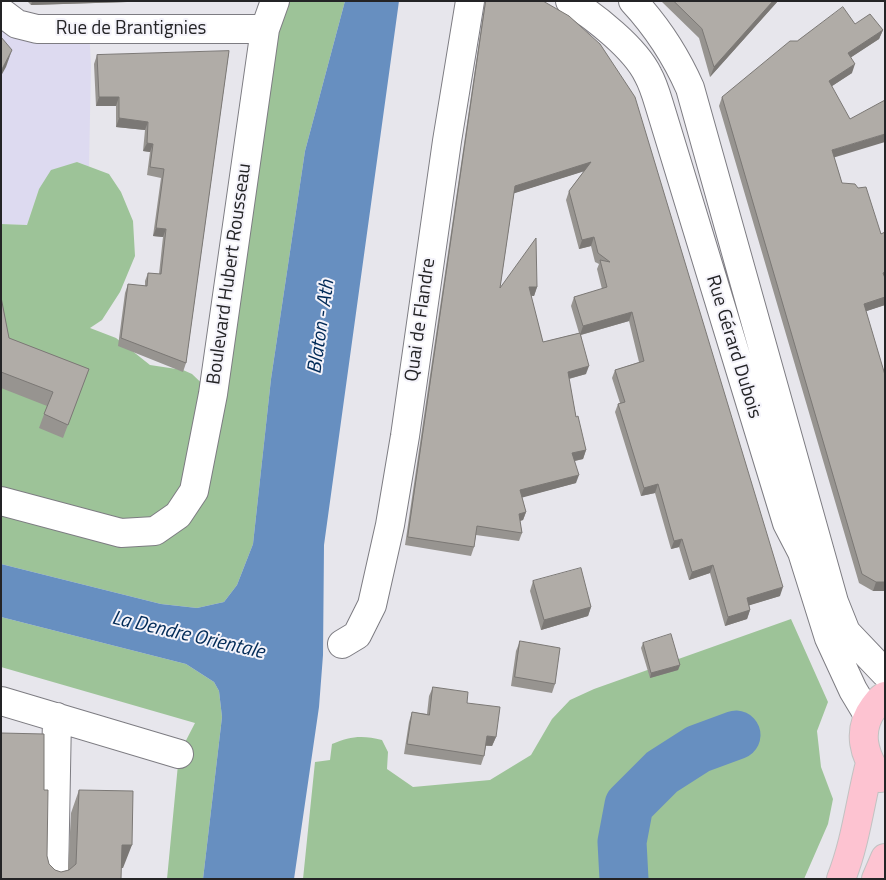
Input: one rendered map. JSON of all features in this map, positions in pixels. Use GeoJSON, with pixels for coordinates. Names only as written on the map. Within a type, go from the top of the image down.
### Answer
{"type":"FeatureCollection","features":[{"type":"Feature","properties":{"kind":"main road"},"geometry":{"type":"LineString","coordinates":[[841,879],[862,808],[862,794],[877,772],[864,748],[864,731],[876,705]]}},
{"type":"Feature","properties":{"kind":"main road"},"geometry":{"type":"LineString","coordinates":[[876,879],[885,858]]}},
{"type":"Feature","properties":{"kind":"street","name":"Boulevard Hubert Rousseau"},"geometry":{"type":"LineString","coordinates":[[1,501],[120,533],[155,531],[179,513],[194,491],[201,464],[213,394],[265,29],[275,1]]}},
{"type":"Feature","properties":{"kind":"street","name":"Quai de Flandre"},"geometry":{"type":"LineString","coordinates":[[350,640],[372,605],[390,524],[470,1]]}},
{"type":"Feature","properties":{"kind":"street","name":"Rue Gérard Dubois"},"geometry":{"type":"LineString","coordinates":[[570,1],[589,14],[631,52],[648,74],[659,104],[787,523],[802,552],[829,638],[853,690],[876,705]]}},
{"type":"Feature","properties":{"kind":"street","name":"Rue Gérard Dubois"},"geometry":{"type":"LineString","coordinates":[[633,1],[661,33],[676,57],[690,88],[834,602],[846,632],[885,673]]}},
{"type":"Feature","properties":{"kind":"street","name":"Rue de Brantignies"},"geometry":{"type":"LineString","coordinates":[[1,12],[17,24],[37,29],[265,29]]}},
{"type":"Feature","properties":{"kind":"street"},"geometry":{"type":"LineString","coordinates":[[1,701],[179,754]]}},
{"type":"Feature","properties":{"kind":"street"},"geometry":{"type":"LineString","coordinates":[[54,879],[58,718]]}},
{"type":"Feature","properties":{"kind":"shaded area"},"geometry":{"type":"Polygon","coordinates":[[[1,12],[89,29],[91,65],[89,167],[77,162],[39,189],[27,225],[1,224],[1,12]]]}},
{"type":"Feature","properties":{"kind":"green space"},"geometry":{"type":"Polygon","coordinates":[[[275,1],[345,1],[305,151],[271,379],[253,544],[237,585],[224,602],[197,608],[161,604],[1,564],[1,224],[27,225],[39,189],[51,170],[77,162],[109,174],[121,192],[133,221],[135,256],[120,292],[102,320],[90,328],[116,338],[150,365],[183,370],[192,374],[213,394],[275,1]]]}},
{"type":"Feature","properties":{"kind":"green space"},"geometry":{"type":"Polygon","coordinates":[[[1,617],[186,664],[214,682],[219,691],[222,717],[203,879],[167,879],[179,754],[195,723],[1,667],[1,617]]]}},
{"type":"Feature","properties":{"kind":"green space"},"geometry":{"type":"Polygon","coordinates":[[[791,619],[828,702],[817,731],[821,767],[833,799],[828,824],[804,879],[303,879],[315,762],[330,760],[332,744],[357,737],[382,740],[388,752],[387,769],[413,787],[490,780],[531,755],[552,719],[570,700],[594,689],[791,619]]]}},
{"type":"Feature","properties":{"kind":"water"},"geometry":{"type":"Polygon","coordinates":[[[345,1],[399,1],[324,545],[323,655],[319,707],[294,879],[203,879],[222,717],[219,691],[214,682],[186,664],[1,617],[1,564],[161,604],[197,608],[224,602],[237,585],[253,544],[271,379],[305,151],[345,1]]]}},
{"type":"Feature","properties":{"kind":"building"},"geometry":{"type":"Polygon","coordinates":[[[486,1],[543,1],[569,16],[600,44],[635,97],[783,587],[747,598],[750,610],[728,617],[713,565],[692,572],[682,539],[674,541],[658,484],[644,488],[618,404],[625,402],[615,370],[644,361],[632,312],[583,326],[574,297],[607,287],[600,260],[610,262],[598,253],[594,237],[582,240],[569,191],[591,162],[515,186],[500,288],[536,238],[537,287],[529,287],[543,342],[580,333],[589,366],[568,372],[576,417],[578,416],[586,450],[572,453],[579,475],[520,490],[526,512],[519,514],[522,533],[477,526],[474,547],[408,537],[486,1]]]}},
{"type":"Feature","properties":{"kind":"building"},"geometry":{"type":"Polygon","coordinates":[[[674,1],[773,1],[714,67],[702,29],[674,1]]]}},
{"type":"Feature","properties":{"kind":"building"},"geometry":{"type":"Polygon","coordinates":[[[843,7],[855,24],[870,14],[883,30],[848,53],[855,64],[829,81],[850,119],[885,100],[885,134],[832,150],[842,183],[855,184],[858,188],[866,187],[881,234],[885,232],[885,272],[883,273],[885,278],[885,297],[864,304],[885,375],[885,582],[876,582],[862,574],[722,97],[790,41],[797,41],[843,7]]]}},
{"type":"Feature","properties":{"kind":"building"},"geometry":{"type":"Polygon","coordinates":[[[1,37],[12,50],[1,71],[1,37]]]}},
{"type":"Feature","properties":{"kind":"building"},"geometry":{"type":"Polygon","coordinates":[[[229,51],[186,363],[121,338],[128,284],[147,286],[148,273],[161,274],[166,229],[156,228],[164,169],[150,167],[153,144],[147,143],[148,122],[119,118],[119,97],[99,97],[97,55],[229,51]]]}},
{"type":"Feature","properties":{"kind":"building"},"geometry":{"type":"Polygon","coordinates":[[[1,297],[9,338],[89,369],[68,425],[44,414],[53,392],[1,372],[1,297]]]}},
{"type":"Feature","properties":{"kind":"building"},"geometry":{"type":"Polygon","coordinates":[[[581,568],[591,607],[544,620],[533,581],[581,568]]]}},
{"type":"Feature","properties":{"kind":"building"},"geometry":{"type":"Polygon","coordinates":[[[671,634],[680,665],[651,673],[643,643],[671,634]]]}},
{"type":"Feature","properties":{"kind":"building"},"geometry":{"type":"Polygon","coordinates":[[[520,641],[560,648],[555,684],[515,677],[520,641]]]}},
{"type":"Feature","properties":{"kind":"building"},"geometry":{"type":"Polygon","coordinates":[[[433,687],[468,692],[467,703],[500,707],[496,737],[487,736],[484,756],[407,744],[412,712],[429,715],[433,687]]]}},
{"type":"Feature","properties":{"kind":"building"},"geometry":{"type":"Polygon","coordinates":[[[1,733],[44,734],[44,790],[48,790],[47,856],[49,864],[55,870],[61,872],[69,870],[76,864],[79,790],[133,791],[132,845],[122,845],[121,879],[1,879],[1,733]]]}},
{"type":"Feature","properties":{"kind":"waterway"},"geometry":{"type":"LineString","coordinates":[[624,879],[622,842],[629,805],[662,772],[698,749],[736,735]]}},
{"type":"Feature","properties":{"kind":"water label","name":"Blaton - Ath"},"geometry":{"type":"Point","coordinates":[322,327]}},
{"type":"Feature","properties":{"kind":"water label","name":"La Dendre Orientale"},"geometry":{"type":"Point","coordinates":[188,636]}}]}
